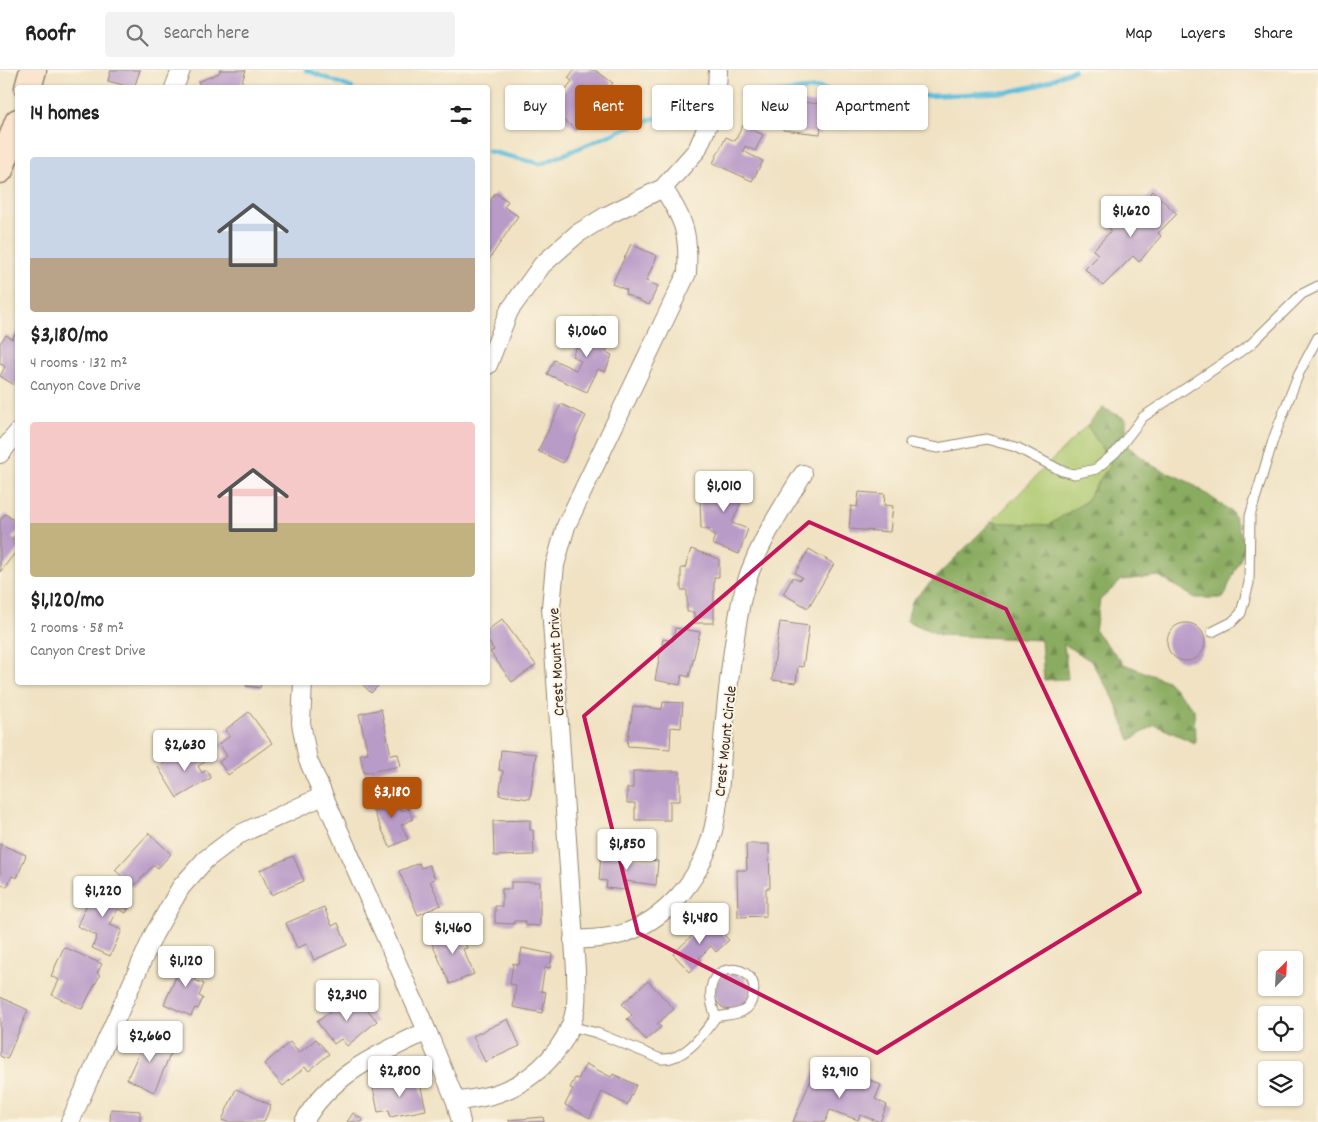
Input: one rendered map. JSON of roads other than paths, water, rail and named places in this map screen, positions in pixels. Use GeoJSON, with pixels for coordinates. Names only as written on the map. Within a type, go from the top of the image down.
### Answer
{"type":"FeatureCollection","features":[{"type":"Feature","properties":{"kind":"street"},"geometry":{"type":"LineString","coordinates":[[29,85],[33,70]]}},
{"type":"Feature","properties":{"kind":"street"},"geometry":{"type":"LineString","coordinates":[[175,85],[181,70]]}},
{"type":"Feature","properties":{"kind":"street"},"geometry":{"type":"LineString","coordinates":[[490,360],[509,311],[542,264],[577,234],[606,216],[663,188],[697,150],[716,106],[718,70]]}},
{"type":"Feature","properties":{"kind":"street"},"geometry":{"type":"LineString","coordinates":[[0,170],[15,130]]}},
{"type":"Feature","properties":{"kind":"street","name":"Crest Mount Drive"},"geometry":{"type":"LineString","coordinates":[[456,1102],[497,1093],[525,1079],[549,1061],[570,1026],[576,1004],[551,607],[555,565],[566,526],[687,273],[688,249],[686,229],[663,188]]}},
{"type":"Feature","properties":{"kind":"street"},"geometry":{"type":"LineString","coordinates":[[0,454],[15,436]]}},
{"type":"Feature","properties":{"kind":"street","name":"Crest Mount Circle"},"geometry":{"type":"LineString","coordinates":[[573,940],[602,938],[622,934],[652,920],[686,889],[698,869],[711,839],[716,808],[724,722],[742,601],[767,532],[803,474]]}},
{"type":"Feature","properties":{"kind":"street"},"geometry":{"type":"LineString","coordinates":[[303,685],[301,723],[308,760],[427,1031],[456,1102],[461,1122]]}},
{"type":"Feature","properties":{"kind":"street"},"geometry":{"type":"LineString","coordinates":[[70,1122],[154,934],[181,887],[205,860],[238,835],[323,796]]}},
{"type":"Feature","properties":{"kind":"street"},"geometry":{"type":"LineString","coordinates":[[304,1122],[324,1096],[342,1078],[361,1064],[427,1031]]}},
{"type":"Feature","properties":{"kind":"lane"},"geometry":{"type":"LineString","coordinates":[[910,443],[938,448],[986,439],[1016,447],[1068,473],[1080,474],[1096,469],[1116,452],[1143,417],[1250,345],[1302,294],[1318,286]]}},
{"type":"Feature","properties":{"kind":"lane"},"geometry":{"type":"LineString","coordinates":[[1212,632],[1232,622],[1241,613],[1249,583],[1250,516],[1274,437],[1299,373],[1318,337]]}},
{"type":"Feature","properties":{"kind":"lane"},"geometry":{"type":"LineString","coordinates":[[570,1026],[597,1033],[661,1059],[670,1059],[701,1038],[716,1017],[741,1012],[750,1005],[754,985],[752,978],[741,970],[726,969],[716,975],[710,987],[710,1002],[716,1017]]}},
{"type":"Feature","properties":{"kind":"waterway"},"geometry":{"type":"LineString","coordinates":[[306,70],[344,85]]}},
{"type":"Feature","properties":{"kind":"waterway"},"geometry":{"type":"LineString","coordinates":[[742,95],[820,88],[852,97],[886,98],[1008,92],[1039,85],[1074,70]]}},
{"type":"Feature","properties":{"kind":"waterway"},"geometry":{"type":"LineString","coordinates":[[490,151],[541,164],[652,119]]}}]}
